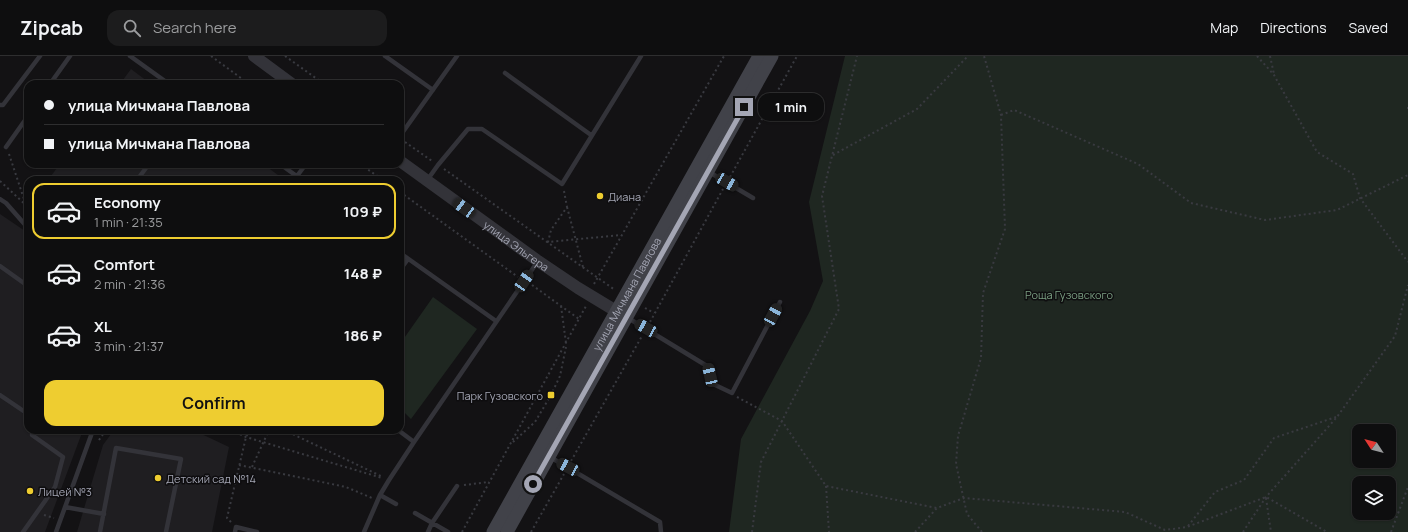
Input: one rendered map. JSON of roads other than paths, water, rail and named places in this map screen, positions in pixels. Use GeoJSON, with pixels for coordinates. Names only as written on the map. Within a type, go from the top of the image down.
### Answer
{"type":"FeatureCollection","features":[{"type":"Feature","properties":{"kind":"main road","name":"улица Мичмана Павлова"},"geometry":{"type":"LineString","coordinates":[[493,532],[543,454],[622,314],[703,168],[759,56]]}},
{"type":"Feature","properties":{"kind":"main road","name":"улица Мичмана Павлова"},"geometry":{"type":"LineString","coordinates":[[703,168],[772,56]]}},
{"type":"Feature","properties":{"kind":"main road","name":"улица Мичмана Павлова"},"geometry":{"type":"LineString","coordinates":[[507,532],[543,454]]}},
{"type":"Feature","properties":{"kind":"street"},"geometry":{"type":"LineString","coordinates":[[254,56],[287,80]]}},
{"type":"Feature","properties":{"kind":"street","name":"улица Эльгера"},"geometry":{"type":"LineString","coordinates":[[404,164],[538,261],[578,288],[622,314]]}},
{"type":"Feature","properties":{"kind":"lane"},"geometry":{"type":"LineString","coordinates":[[0,105],[3,105],[40,56]]}},
{"type":"Feature","properties":{"kind":"lane"},"geometry":{"type":"LineString","coordinates":[[53,80],[70,56]]}},
{"type":"Feature","properties":{"kind":"lane"},"geometry":{"type":"LineString","coordinates":[[130,56],[163,80]]}},
{"type":"Feature","properties":{"kind":"lane"},"geometry":{"type":"LineString","coordinates":[[385,56],[433,90]]}},
{"type":"Feature","properties":{"kind":"lane"},"geometry":{"type":"LineString","coordinates":[[392,61],[395,56]]}},
{"type":"Feature","properties":{"kind":"lane"},"geometry":{"type":"LineString","coordinates":[[404,134],[457,56]]}},
{"type":"Feature","properties":{"kind":"lane"},"geometry":{"type":"LineString","coordinates":[[427,181],[438,165],[468,129],[482,129],[562,184],[591,134],[641,56]]}},
{"type":"Feature","properties":{"kind":"lane"},"geometry":{"type":"LineString","coordinates":[[505,73],[591,134]]}},
{"type":"Feature","properties":{"kind":"lane"},"geometry":{"type":"LineString","coordinates":[[6,146],[24,121]]}},
{"type":"Feature","properties":{"kind":"lane"},"geometry":{"type":"LineString","coordinates":[[286,168],[297,176],[303,168]]}},
{"type":"Feature","properties":{"kind":"lane"},"geometry":{"type":"LineString","coordinates":[[703,168],[753,198]]}},
{"type":"Feature","properties":{"kind":"lane"},"geometry":{"type":"LineString","coordinates":[[0,199],[6,203],[24,223]]}},
{"type":"Feature","properties":{"kind":"lane"},"geometry":{"type":"LineString","coordinates":[[404,256],[496,320]]}},
{"type":"Feature","properties":{"kind":"lane"},"geometry":{"type":"LineString","coordinates":[[404,264],[408,259]]}},
{"type":"Feature","properties":{"kind":"lane"},"geometry":{"type":"LineString","coordinates":[[364,532],[377,500],[389,480],[496,320],[538,261]]}},
{"type":"Feature","properties":{"kind":"lane"},"geometry":{"type":"LineString","coordinates":[[0,266],[24,283]]}},
{"type":"Feature","properties":{"kind":"lane"},"geometry":{"type":"LineString","coordinates":[[622,314],[708,366],[712,383],[732,393],[780,302]]}},
{"type":"Feature","properties":{"kind":"lane"},"geometry":{"type":"LineString","coordinates":[[0,395],[24,411]]}},
{"type":"Feature","properties":{"kind":"lane"},"geometry":{"type":"LineString","coordinates":[[23,532],[55,487],[63,457],[32,434]]}},
{"type":"Feature","properties":{"kind":"lane"},"geometry":{"type":"LineString","coordinates":[[56,532],[92,434]]}},
{"type":"Feature","properties":{"kind":"lane"},"geometry":{"type":"LineString","coordinates":[[403,434],[414,442]]}},
{"type":"Feature","properties":{"kind":"lane"},"geometry":{"type":"LineString","coordinates":[[100,532],[116,448],[181,459],[166,532]]}},
{"type":"Feature","properties":{"kind":"lane"},"geometry":{"type":"LineString","coordinates":[[543,454],[660,522],[661,532]]}},
{"type":"Feature","properties":{"kind":"lane"},"geometry":{"type":"LineString","coordinates":[[428,532],[432,523],[457,486]]}},
{"type":"Feature","properties":{"kind":"lane"},"geometry":{"type":"LineString","coordinates":[[380,495],[396,504]]}},
{"type":"Feature","properties":{"kind":"lane"},"geometry":{"type":"LineString","coordinates":[[65,507],[104,514]]}},
{"type":"Feature","properties":{"kind":"lane"},"geometry":{"type":"LineString","coordinates":[[415,514],[448,532]]}},
{"type":"Feature","properties":{"kind":"lane"},"geometry":{"type":"LineString","coordinates":[[235,530],[257,532]]}},
{"type":"Feature","properties":{"kind":"place","name":"Диана"},"geometry":{"type":"Point","coordinates":[600,196]}},
{"type":"Feature","properties":{"kind":"place","name":"Парк Гузовского"},"geometry":{"type":"Point","coordinates":[551,395]}},
{"type":"Feature","properties":{"kind":"place","name":"Детский сад №14"},"geometry":{"type":"Point","coordinates":[158,478]}},
{"type":"Feature","properties":{"kind":"place","name":"Лицей №3"},"geometry":{"type":"Point","coordinates":[30,491]}},
{"type":"Feature","properties":{"kind":"park label","name":"Роща Гузовского"},"geometry":{"type":"Point","coordinates":[1069,294]}}]}
